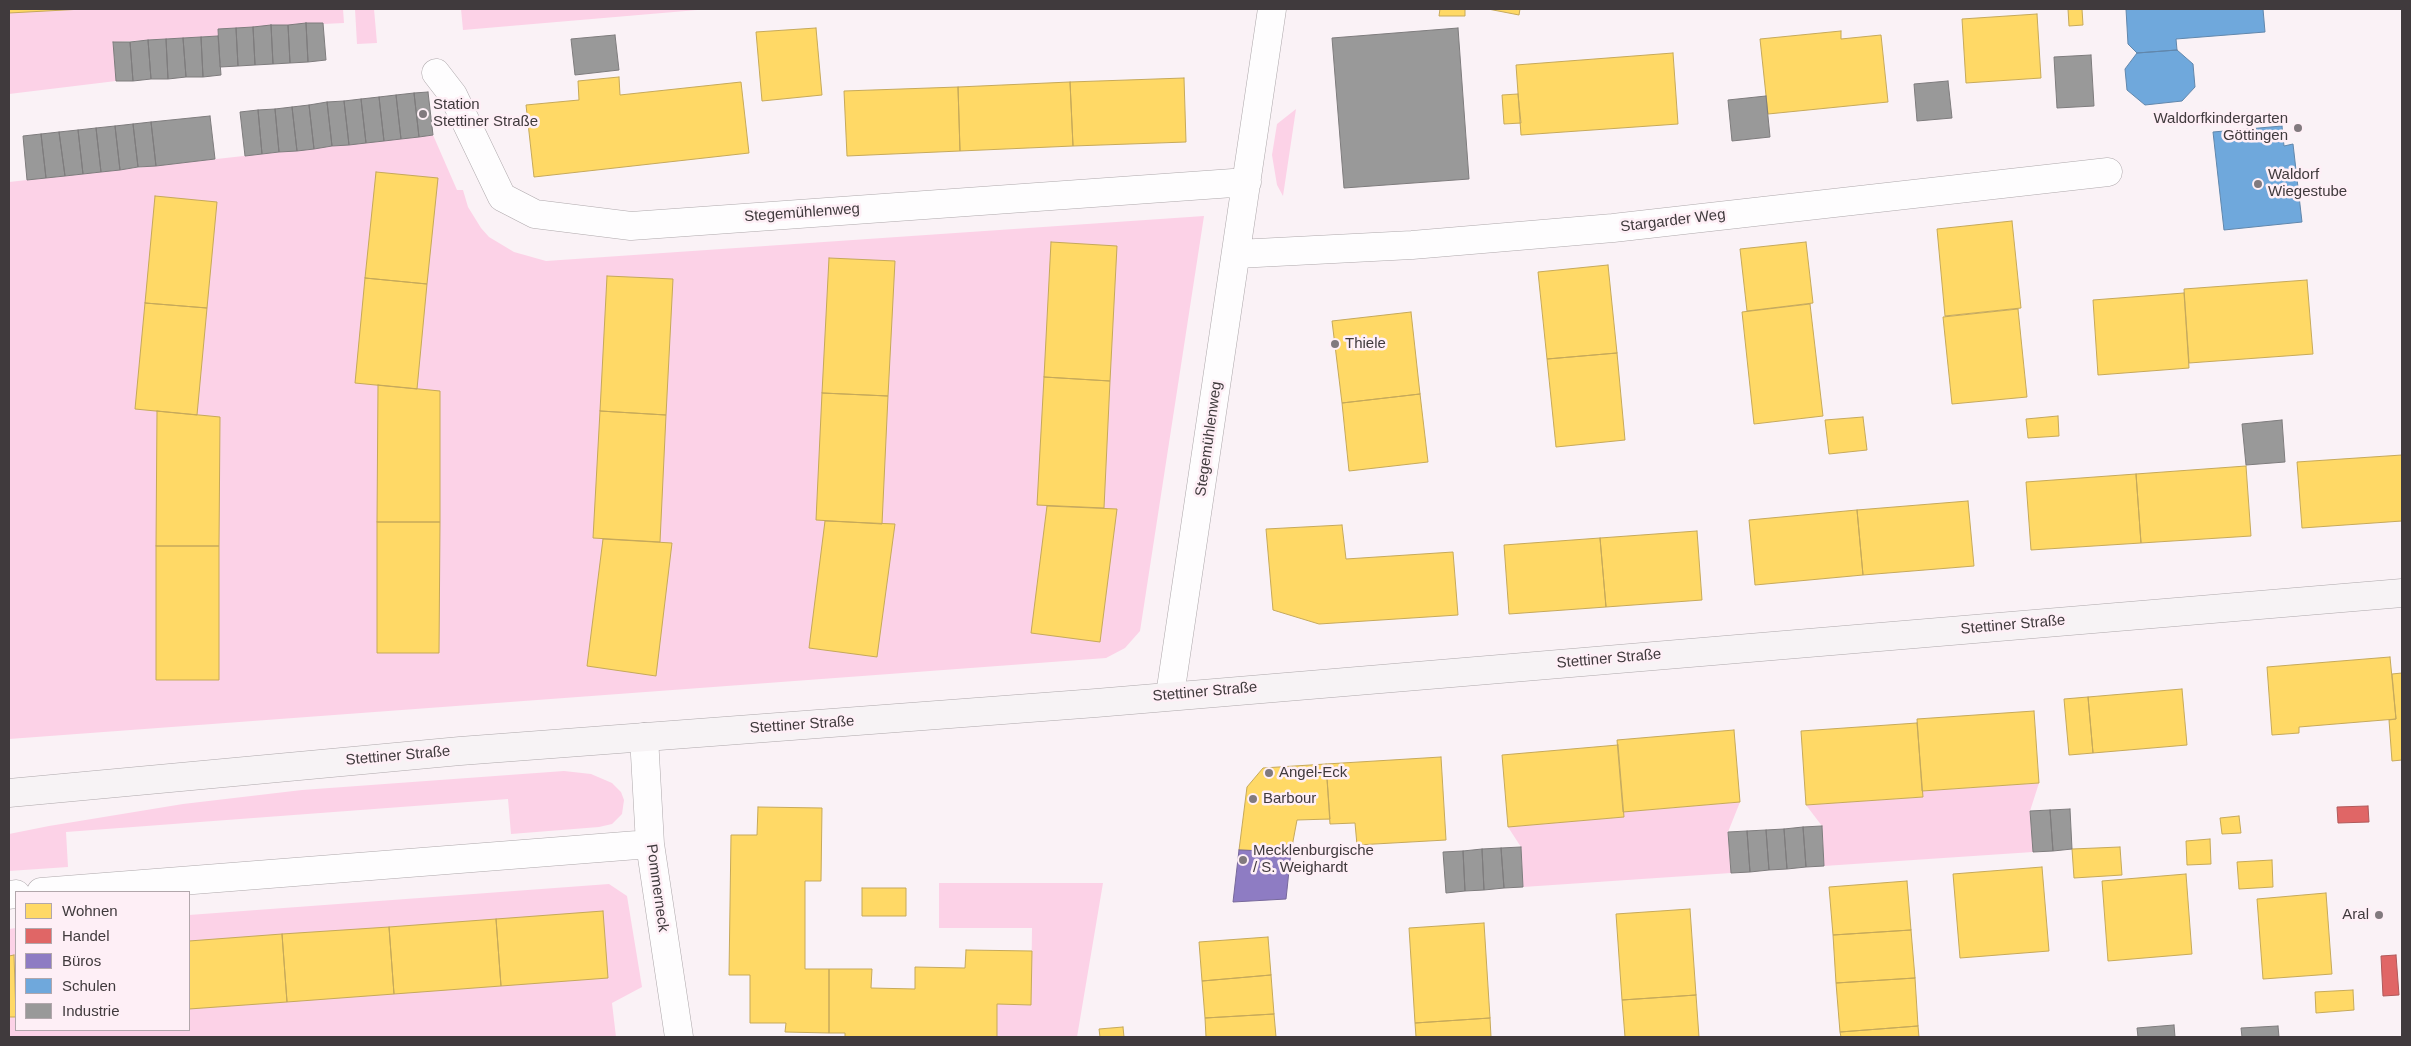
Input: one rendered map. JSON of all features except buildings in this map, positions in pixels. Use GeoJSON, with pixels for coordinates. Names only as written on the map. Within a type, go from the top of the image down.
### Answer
{"type":"FeatureCollection","features":[{"type":"Feature","properties":{"kind":"street","name":"Stegemühlenweg"},"geometry":{"type":"LineString","coordinates":[[1170,695],[1272,9]]}},
{"type":"Feature","properties":{"kind":"street","name":"Stegemühlenweg"},"geometry":{"type":"LineString","coordinates":[[436,73],[453,95],[502,197],[535,214],[631,226],[1247,182]]}},
{"type":"Feature","properties":{"kind":"street","name":"Stargarder Weg"},"geometry":{"type":"LineString","coordinates":[[1237,254],[1412,245],[1613,228],[2108,172]]}},
{"type":"Feature","properties":{"kind":"street","name":"Stettiner Straße"},"geometry":{"type":"LineString","coordinates":[[9,793],[240,770],[1096,703],[1170,695],[2402,593]]}},
{"type":"Feature","properties":{"kind":"street","name":"Pommerneck"},"geometry":{"type":"LineString","coordinates":[[644,737],[650,844],[679,1037]]}},
{"type":"Feature","properties":{"kind":"street"},"geometry":{"type":"LineString","coordinates":[[53,891],[650,844]]}},
{"type":"Feature","properties":{"kind":"shaded area"},"geometry":{"type":"Polygon","coordinates":[[[9,9],[343,9],[344,23],[218,29],[218,36],[113,42],[116,81],[9,94],[9,9]]]}},
{"type":"Feature","properties":{"kind":"shaded area"},"geometry":{"type":"Polygon","coordinates":[[[355,9],[374,9],[377,43],[357,44],[355,9]]]}},
{"type":"Feature","properties":{"kind":"shaded area"},"geometry":{"type":"Polygon","coordinates":[[[461,9],[709,9],[463,30],[461,9]]]}},
{"type":"Feature","properties":{"kind":"shaded area"},"geometry":{"type":"Polygon","coordinates":[[[1296,109],[1283,196],[1277,185],[1272,155],[1277,124],[1296,109]]]}},
{"type":"Feature","properties":{"kind":"shaded area"},"geometry":{"type":"Polygon","coordinates":[[[433,135],[457,190],[463,190],[468,207],[489,237],[514,252],[546,261],[1204,216],[1140,631],[1125,648],[1106,658],[9,739],[9,182],[433,135]]]}},
{"type":"Feature","properties":{"kind":"shaded area"},"geometry":{"type":"Polygon","coordinates":[[[564,771],[591,774],[612,783],[621,792],[624,800],[622,814],[612,824],[599,827],[511,834],[508,799],[66,832],[68,867],[9,871],[9,834],[49,826],[183,804],[302,790],[564,771]]]}},
{"type":"Feature","properties":{"kind":"shaded area"},"geometry":{"type":"Polygon","coordinates":[[[2039,783],[2030,811],[2033,852],[1824,866],[1822,826],[1806,805],[1922,797],[1922,791],[2039,783]]]}},
{"type":"Feature","properties":{"kind":"shaded area"},"geometry":{"type":"Polygon","coordinates":[[[1740,802],[1728,832],[1731,873],[1523,887],[1521,847],[1508,827],[1623,817],[1623,812],[1740,802]]]}},
{"type":"Feature","properties":{"kind":"shaded area"},"geometry":{"type":"Polygon","coordinates":[[[939,883],[1103,883],[1077,1037],[997,1037],[997,1004],[1031,1005],[1032,928],[939,928],[939,883]]]}},
{"type":"Feature","properties":{"kind":"shaded area"},"geometry":{"type":"Polygon","coordinates":[[[609,884],[627,896],[642,987],[612,1003],[616,1037],[9,1037],[9,929],[15,928],[15,1031],[190,1031],[190,915],[609,884]]]}},
{"type":"Feature","properties":{"kind":"place","name":"Station Stettiner Straße"},"geometry":{"type":"Point","coordinates":[423,114]}},
{"type":"Feature","properties":{"kind":"place","name":"Waldorfkindergarten Göttingen"},"geometry":{"type":"Point","coordinates":[2298,128]}},
{"type":"Feature","properties":{"kind":"place","name":"Waldorf Wiegestube"},"geometry":{"type":"Point","coordinates":[2258,184]}},
{"type":"Feature","properties":{"kind":"place","name":"Thiele"},"geometry":{"type":"Point","coordinates":[1335,344]}},
{"type":"Feature","properties":{"kind":"place","name":"Angel-Eck"},"geometry":{"type":"Point","coordinates":[1269,773]}},
{"type":"Feature","properties":{"kind":"place","name":"Barbour"},"geometry":{"type":"Point","coordinates":[1253,799]}},
{"type":"Feature","properties":{"kind":"place","name":"Mecklenburgische / S. Weighardt"},"geometry":{"type":"Point","coordinates":[1243,860]}},
{"type":"Feature","properties":{"kind":"place","name":"Aral"},"geometry":{"type":"Point","coordinates":[2379,915]}}]}
